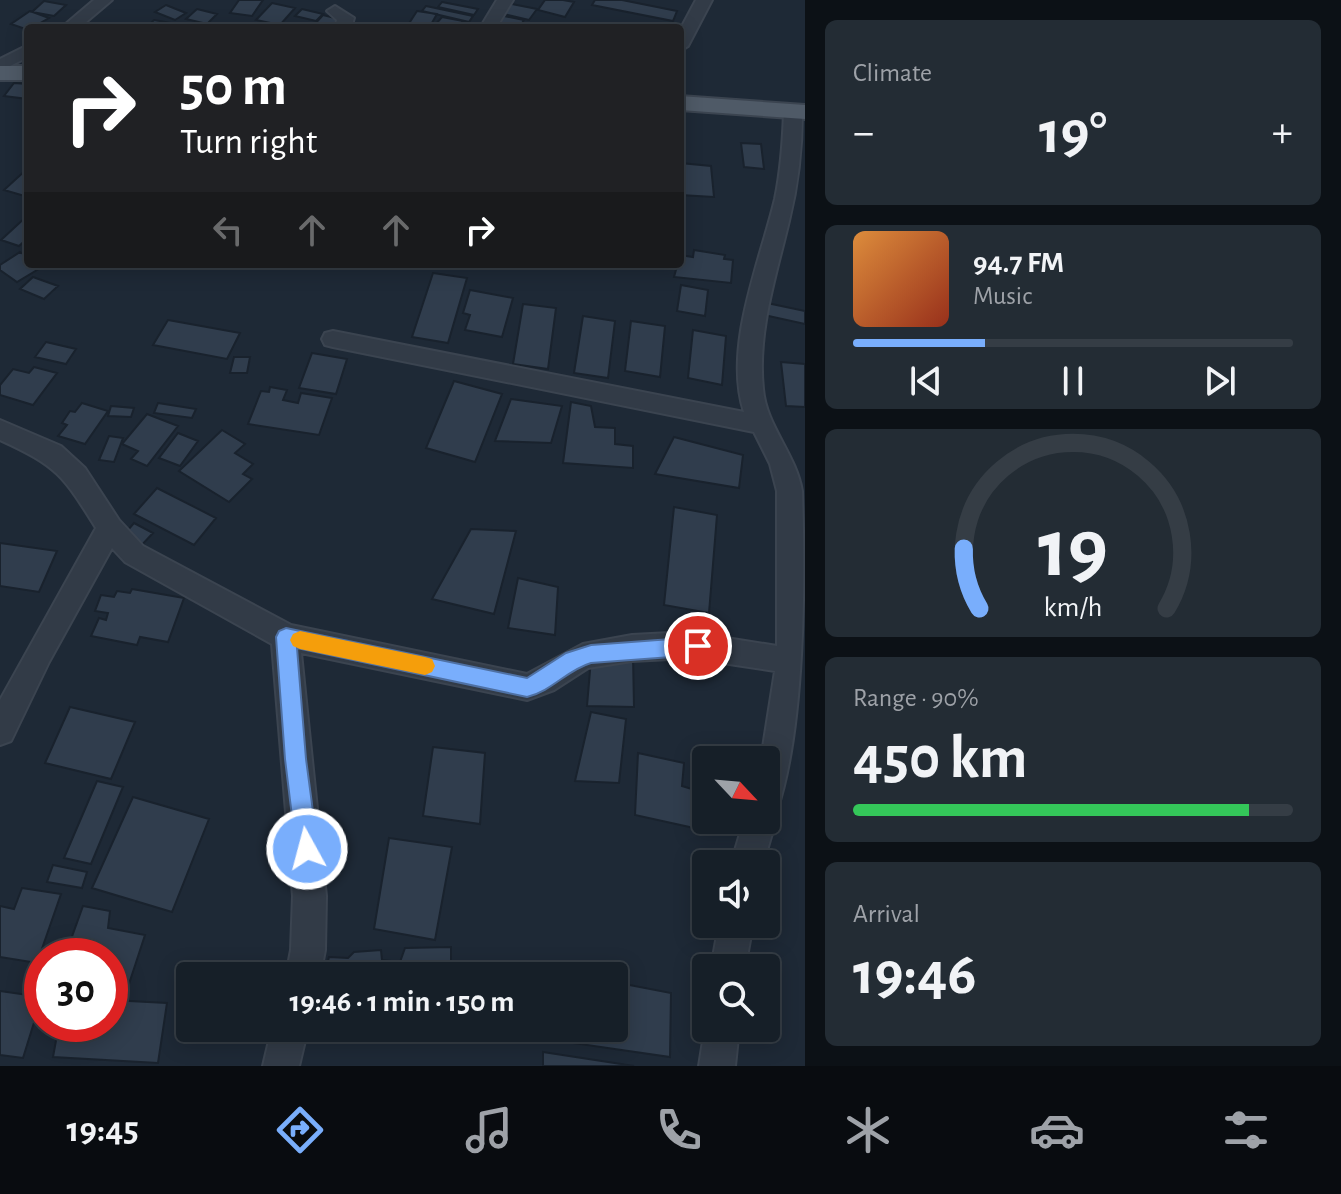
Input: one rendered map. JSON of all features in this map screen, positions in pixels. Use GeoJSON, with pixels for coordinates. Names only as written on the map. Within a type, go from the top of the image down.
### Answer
{"type":"FeatureCollection","features":[{"type":"Feature","properties":{"kind":"main road"},"geometry":{"type":"LineString","coordinates":[[0,73],[24,73]]}},
{"type":"Feature","properties":{"kind":"main road"},"geometry":{"type":"LineString","coordinates":[[684,103],[799,112]]}},
{"type":"Feature","properties":{"kind":"street"},"geometry":{"type":"LineString","coordinates":[[74,24],[104,0]]}},
{"type":"Feature","properties":{"kind":"street"},"geometry":{"type":"LineString","coordinates":[[490,24],[505,0]]}},
{"type":"Feature","properties":{"kind":"street"},"geometry":{"type":"LineString","coordinates":[[684,38],[704,0]]}},
{"type":"Feature","properties":{"kind":"street"},"geometry":{"type":"LineString","coordinates":[[335,11],[346,18],[344,24]]}},
{"type":"Feature","properties":{"kind":"street"},"geometry":{"type":"LineString","coordinates":[[0,66],[24,52]]}},
{"type":"Feature","properties":{"kind":"street"},"geometry":{"type":"LineString","coordinates":[[780,746],[799,661],[789,490],[781,460],[760,424],[750,393],[754,317],[785,197],[799,112]]}},
{"type":"Feature","properties":{"kind":"street"},"geometry":{"type":"LineString","coordinates":[[333,339],[760,424]]}},
{"type":"Feature","properties":{"kind":"street"},"geometry":{"type":"LineString","coordinates":[[0,429],[52,453],[76,475],[110,528],[134,554],[286,637],[527,687],[538,685],[573,659],[591,654],[698,646],[799,661]]}},
{"type":"Feature","properties":{"kind":"street"},"geometry":{"type":"LineString","coordinates":[[0,731],[39,653],[110,528]]}},
{"type":"Feature","properties":{"kind":"street"},"geometry":{"type":"LineString","coordinates":[[286,637],[295,759],[307,849],[306,962]]}},
{"type":"Feature","properties":{"kind":"street"},"geometry":{"type":"LineString","coordinates":[[281,1066],[287,1042]]}},
{"type":"Feature","properties":{"kind":"street"},"geometry":{"type":"LineString","coordinates":[[717,1066],[720,1042]]}},
{"type":"Feature","properties":{"kind":"building"},"geometry":{"type":"Polygon","coordinates":[[[239,0],[263,0],[252,16],[230,13],[239,0]]]}},
{"type":"Feature","properties":{"kind":"building"},"geometry":{"type":"Polygon","coordinates":[[[545,0],[574,2],[565,17],[538,10],[545,0]]]}},
{"type":"Feature","properties":{"kind":"building"},"geometry":{"type":"Polygon","coordinates":[[[595,0],[622,0],[677,11],[673,21],[592,5],[595,0]]]}},
{"type":"Feature","properties":{"kind":"building"},"geometry":{"type":"Polygon","coordinates":[[[44,1],[66,5],[54,16],[32,12],[44,1]]]}},
{"type":"Feature","properties":{"kind":"building"},"geometry":{"type":"Polygon","coordinates":[[[442,2],[478,9],[474,15],[438,7],[442,2]]]}},
{"type":"Feature","properties":{"kind":"building"},"geometry":{"type":"Polygon","coordinates":[[[272,3],[295,8],[281,24],[256,20],[272,3]]]}},
{"type":"Feature","properties":{"kind":"building"},"geometry":{"type":"Polygon","coordinates":[[[507,3],[537,9],[529,20],[499,13],[507,3]]]}},
{"type":"Feature","properties":{"kind":"building"},"geometry":{"type":"Polygon","coordinates":[[[166,5],[186,13],[175,20],[155,12],[166,5]]]}},
{"type":"Feature","properties":{"kind":"building"},"geometry":{"type":"Polygon","coordinates":[[[426,6],[473,16],[469,22],[422,11],[426,6]]]}},
{"type":"Feature","properties":{"kind":"building"},"geometry":{"type":"Polygon","coordinates":[[[197,9],[217,14],[207,24],[186,19],[197,9]]]}},
{"type":"Feature","properties":{"kind":"building"},"geometry":{"type":"Polygon","coordinates":[[[302,9],[323,14],[316,21],[295,16],[302,9]]]}},
{"type":"Feature","properties":{"kind":"building"},"geometry":{"type":"Polygon","coordinates":[[[30,11],[49,18],[38,24],[24,24],[24,29],[11,24],[30,11]]]}},
{"type":"Feature","properties":{"kind":"building"},"geometry":{"type":"Polygon","coordinates":[[[417,11],[437,14],[431,24],[409,24],[417,11]]]}},
{"type":"Feature","properties":{"kind":"building"},"geometry":{"type":"Polygon","coordinates":[[[323,15],[339,19],[334,24],[315,24],[323,15]]]}},
{"type":"Feature","properties":{"kind":"building"},"geometry":{"type":"Polygon","coordinates":[[[499,15],[524,20],[522,24],[492,24],[499,15]]]}},
{"type":"Feature","properties":{"kind":"building"},"geometry":{"type":"Polygon","coordinates":[[[442,17],[463,21],[461,24],[436,24],[442,17]]]}},
{"type":"Feature","properties":{"kind":"building"},"geometry":{"type":"Polygon","coordinates":[[[154,20],[176,24],[150,24],[154,20]]]}},
{"type":"Feature","properties":{"kind":"building"},"geometry":{"type":"Polygon","coordinates":[[[14,83],[24,84],[24,98],[4,96],[14,83]]]}},
{"type":"Feature","properties":{"kind":"building"},"geometry":{"type":"Polygon","coordinates":[[[741,143],[761,144],[764,169],[744,167],[741,143]]]}},
{"type":"Feature","properties":{"kind":"building"},"geometry":{"type":"Polygon","coordinates":[[[684,163],[711,166],[714,197],[684,195],[684,163]]]}},
{"type":"Feature","properties":{"kind":"building"},"geometry":{"type":"Polygon","coordinates":[[[24,172],[24,196],[4,190],[24,172]]]}},
{"type":"Feature","properties":{"kind":"building"},"geometry":{"type":"Polygon","coordinates":[[[24,219],[24,242],[19,246],[1,240],[24,219]]]}},
{"type":"Feature","properties":{"kind":"building"},"geometry":{"type":"Polygon","coordinates":[[[694,250],[725,255],[724,259],[733,260],[731,283],[674,277],[676,268],[684,268],[684,256],[693,257],[694,250]]]}},
{"type":"Feature","properties":{"kind":"building"},"geometry":{"type":"Polygon","coordinates":[[[20,252],[24,254],[24,268],[40,268],[17,282],[0,270],[0,265],[20,252]]]}},
{"type":"Feature","properties":{"kind":"building"},"geometry":{"type":"Polygon","coordinates":[[[433,273],[467,278],[448,343],[412,337],[433,273]]]}},
{"type":"Feature","properties":{"kind":"building"},"geometry":{"type":"Polygon","coordinates":[[[33,277],[58,286],[44,299],[20,289],[33,277]]]}},
{"type":"Feature","properties":{"kind":"building"},"geometry":{"type":"Polygon","coordinates":[[[681,285],[708,290],[705,316],[677,311],[681,285]]]}},
{"type":"Feature","properties":{"kind":"building"},"geometry":{"type":"Polygon","coordinates":[[[470,290],[513,298],[502,337],[465,330],[470,315],[463,313],[470,290]]]}},
{"type":"Feature","properties":{"kind":"building"},"geometry":{"type":"Polygon","coordinates":[[[767,303],[805,311],[805,324],[764,315],[767,303]]]}},
{"type":"Feature","properties":{"kind":"building"},"geometry":{"type":"Polygon","coordinates":[[[523,304],[556,308],[548,369],[513,364],[523,304]]]}},
{"type":"Feature","properties":{"kind":"building"},"geometry":{"type":"Polygon","coordinates":[[[583,316],[615,321],[608,378],[574,373],[583,316]]]}},
{"type":"Feature","properties":{"kind":"building"},"geometry":{"type":"Polygon","coordinates":[[[168,320],[240,333],[227,359],[153,345],[168,320]]]}},
{"type":"Feature","properties":{"kind":"building"},"geometry":{"type":"Polygon","coordinates":[[[631,321],[665,326],[660,377],[625,371],[631,321]]]}},
{"type":"Feature","properties":{"kind":"building"},"geometry":{"type":"Polygon","coordinates":[[[693,330],[726,336],[722,385],[688,378],[693,330]]]}},
{"type":"Feature","properties":{"kind":"building"},"geometry":{"type":"Polygon","coordinates":[[[46,342],[76,349],[66,364],[35,357],[46,342]]]}},
{"type":"Feature","properties":{"kind":"building"},"geometry":{"type":"Polygon","coordinates":[[[312,353],[347,359],[336,394],[299,388],[312,353]]]}},
{"type":"Feature","properties":{"kind":"building"},"geometry":{"type":"Polygon","coordinates":[[[234,357],[250,357],[247,373],[230,373],[234,357]]]}},
{"type":"Feature","properties":{"kind":"building"},"geometry":{"type":"Polygon","coordinates":[[[781,362],[805,364],[805,407],[786,406],[781,362]]]}},
{"type":"Feature","properties":{"kind":"building"},"geometry":{"type":"Polygon","coordinates":[[[34,367],[57,373],[33,405],[0,395],[0,385],[13,369],[29,373],[34,367]]]}},
{"type":"Feature","properties":{"kind":"building"},"geometry":{"type":"Polygon","coordinates":[[[454,381],[502,394],[475,462],[426,448],[454,381]]]}},
{"type":"Feature","properties":{"kind":"building"},"geometry":{"type":"Polygon","coordinates":[[[270,387],[287,390],[283,400],[298,403],[301,393],[332,398],[319,435],[248,424],[261,391],[269,392],[270,387]]]}},
{"type":"Feature","properties":{"kind":"building"},"geometry":{"type":"Polygon","coordinates":[[[511,399],[562,406],[551,443],[495,441],[511,399]]]}},
{"type":"Feature","properties":{"kind":"building"},"geometry":{"type":"Polygon","coordinates":[[[571,402],[591,406],[595,427],[615,428],[615,444],[633,446],[633,468],[563,463],[571,402]]]}},
{"type":"Feature","properties":{"kind":"building"},"geometry":{"type":"Polygon","coordinates":[[[82,403],[108,411],[85,444],[58,436],[67,425],[62,423],[70,411],[75,412],[82,403]]]}},
{"type":"Feature","properties":{"kind":"building"},"geometry":{"type":"Polygon","coordinates":[[[158,403],[196,409],[192,418],[154,413],[158,403]]]}},
{"type":"Feature","properties":{"kind":"building"},"geometry":{"type":"Polygon","coordinates":[[[111,406],[134,408],[131,417],[108,416],[111,406]]]}},
{"type":"Feature","properties":{"kind":"building"},"geometry":{"type":"Polygon","coordinates":[[[147,414],[178,426],[147,466],[131,459],[138,451],[122,444],[147,414]]]}},
{"type":"Feature","properties":{"kind":"building"},"geometry":{"type":"Polygon","coordinates":[[[222,430],[245,444],[235,453],[253,464],[243,474],[252,479],[229,502],[179,471],[222,430]]]}},
{"type":"Feature","properties":{"kind":"building"},"geometry":{"type":"Polygon","coordinates":[[[178,433],[198,441],[180,466],[159,458],[178,433]]]}},
{"type":"Feature","properties":{"kind":"building"},"geometry":{"type":"Polygon","coordinates":[[[109,436],[123,438],[114,462],[99,460],[109,436]]]}},
{"type":"Feature","properties":{"kind":"building"},"geometry":{"type":"Polygon","coordinates":[[[674,437],[743,455],[739,488],[655,474],[674,437]]]}},
{"type":"Feature","properties":{"kind":"building"},"geometry":{"type":"Polygon","coordinates":[[[157,488],[216,518],[194,545],[134,514],[157,488]]]}},
{"type":"Feature","properties":{"kind":"building"},"geometry":{"type":"Polygon","coordinates":[[[674,507],[717,515],[709,613],[664,605],[674,507]]]}},
{"type":"Feature","properties":{"kind":"building"},"geometry":{"type":"Polygon","coordinates":[[[134,523],[153,533],[139,548],[121,538],[134,523]]]}},
{"type":"Feature","properties":{"kind":"building"},"geometry":{"type":"Polygon","coordinates":[[[471,529],[516,531],[494,614],[432,599],[471,529]]]}},
{"type":"Feature","properties":{"kind":"building"},"geometry":{"type":"Polygon","coordinates":[[[0,543],[57,551],[39,592],[0,586],[0,543]]]}},
{"type":"Feature","properties":{"kind":"building"},"geometry":{"type":"Polygon","coordinates":[[[518,578],[558,587],[555,635],[508,628],[518,578]]]}},
{"type":"Feature","properties":{"kind":"building"},"geometry":{"type":"Polygon","coordinates":[[[132,589],[184,598],[168,642],[140,637],[137,645],[91,636],[99,618],[106,620],[108,613],[95,611],[101,595],[114,597],[117,591],[130,593],[132,589]]]}},
{"type":"Feature","properties":{"kind":"building"},"geometry":{"type":"Polygon","coordinates":[[[633,655],[634,707],[587,706],[591,659],[633,655]]]}},
{"type":"Feature","properties":{"kind":"building"},"geometry":{"type":"Polygon","coordinates":[[[70,707],[135,722],[111,779],[45,763],[70,707]]]}},
{"type":"Feature","properties":{"kind":"building"},"geometry":{"type":"Polygon","coordinates":[[[591,712],[626,719],[619,783],[575,781],[591,712]]]}},
{"type":"Feature","properties":{"kind":"building"},"geometry":{"type":"Polygon","coordinates":[[[433,747],[485,753],[480,824],[423,816],[433,747]]]}},
{"type":"Feature","properties":{"kind":"building"},"geometry":{"type":"Polygon","coordinates":[[[638,753],[684,763],[682,786],[692,789],[692,828],[635,815],[638,753]]]}},
{"type":"Feature","properties":{"kind":"building"},"geometry":{"type":"Polygon","coordinates":[[[97,781],[123,787],[91,864],[64,858],[97,781]]]}},
{"type":"Feature","properties":{"kind":"building"},"geometry":{"type":"Polygon","coordinates":[[[133,797],[209,819],[172,912],[92,888],[133,797]]]}},
{"type":"Feature","properties":{"kind":"building"},"geometry":{"type":"Polygon","coordinates":[[[389,838],[452,847],[435,940],[374,929],[389,838]]]}},
{"type":"Feature","properties":{"kind":"building"},"geometry":{"type":"Polygon","coordinates":[[[53,865],[87,872],[82,888],[47,882],[53,865]]]}},
{"type":"Feature","properties":{"kind":"building"},"geometry":{"type":"Polygon","coordinates":[[[22,888],[61,894],[46,938],[24,938],[24,961],[0,957],[0,906],[14,909],[22,888]]]}},
{"type":"Feature","properties":{"kind":"building"},"geometry":{"type":"Polygon","coordinates":[[[83,906],[110,911],[108,928],[145,935],[128,987],[128,938],[71,938],[83,906]]]}},
{"type":"Feature","properties":{"kind":"building"},"geometry":{"type":"Polygon","coordinates":[[[451,947],[451,962],[400,962],[405,948],[451,947]]]}},
{"type":"Feature","properties":{"kind":"building"},"geometry":{"type":"Polygon","coordinates":[[[381,950],[382,960],[400,962],[328,962],[329,957],[348,958],[354,952],[381,950]]]}},
{"type":"Feature","properties":{"kind":"building"},"geometry":{"type":"Polygon","coordinates":[[[628,985],[671,993],[670,1057],[566,1042],[628,1042],[628,985]]]}},
{"type":"Feature","properties":{"kind":"building"},"geometry":{"type":"Polygon","coordinates":[[[0,991],[24,994],[24,1042],[28,1042],[23,1058],[0,1055],[0,991]]]}},
{"type":"Feature","properties":{"kind":"building"},"geometry":{"type":"Polygon","coordinates":[[[128,1001],[167,1003],[158,1063],[53,1057],[56,1042],[128,1042],[128,1001]]]}},
{"type":"Feature","properties":{"kind":"building"},"geometry":{"type":"Polygon","coordinates":[[[543,1052],[634,1066],[543,1066],[543,1052]]]}},
{"type":"Feature","properties":{"kind":"slow traffic"},"geometry":{"type":"LineString","coordinates":[[300,640],[425,666]]}},
{"type":"Feature","properties":{"kind":"route"},"geometry":{"type":"LineString","coordinates":[[307,849],[295,759],[286,637],[527,687],[538,685],[573,659],[591,654],[698,646]]}}]}
